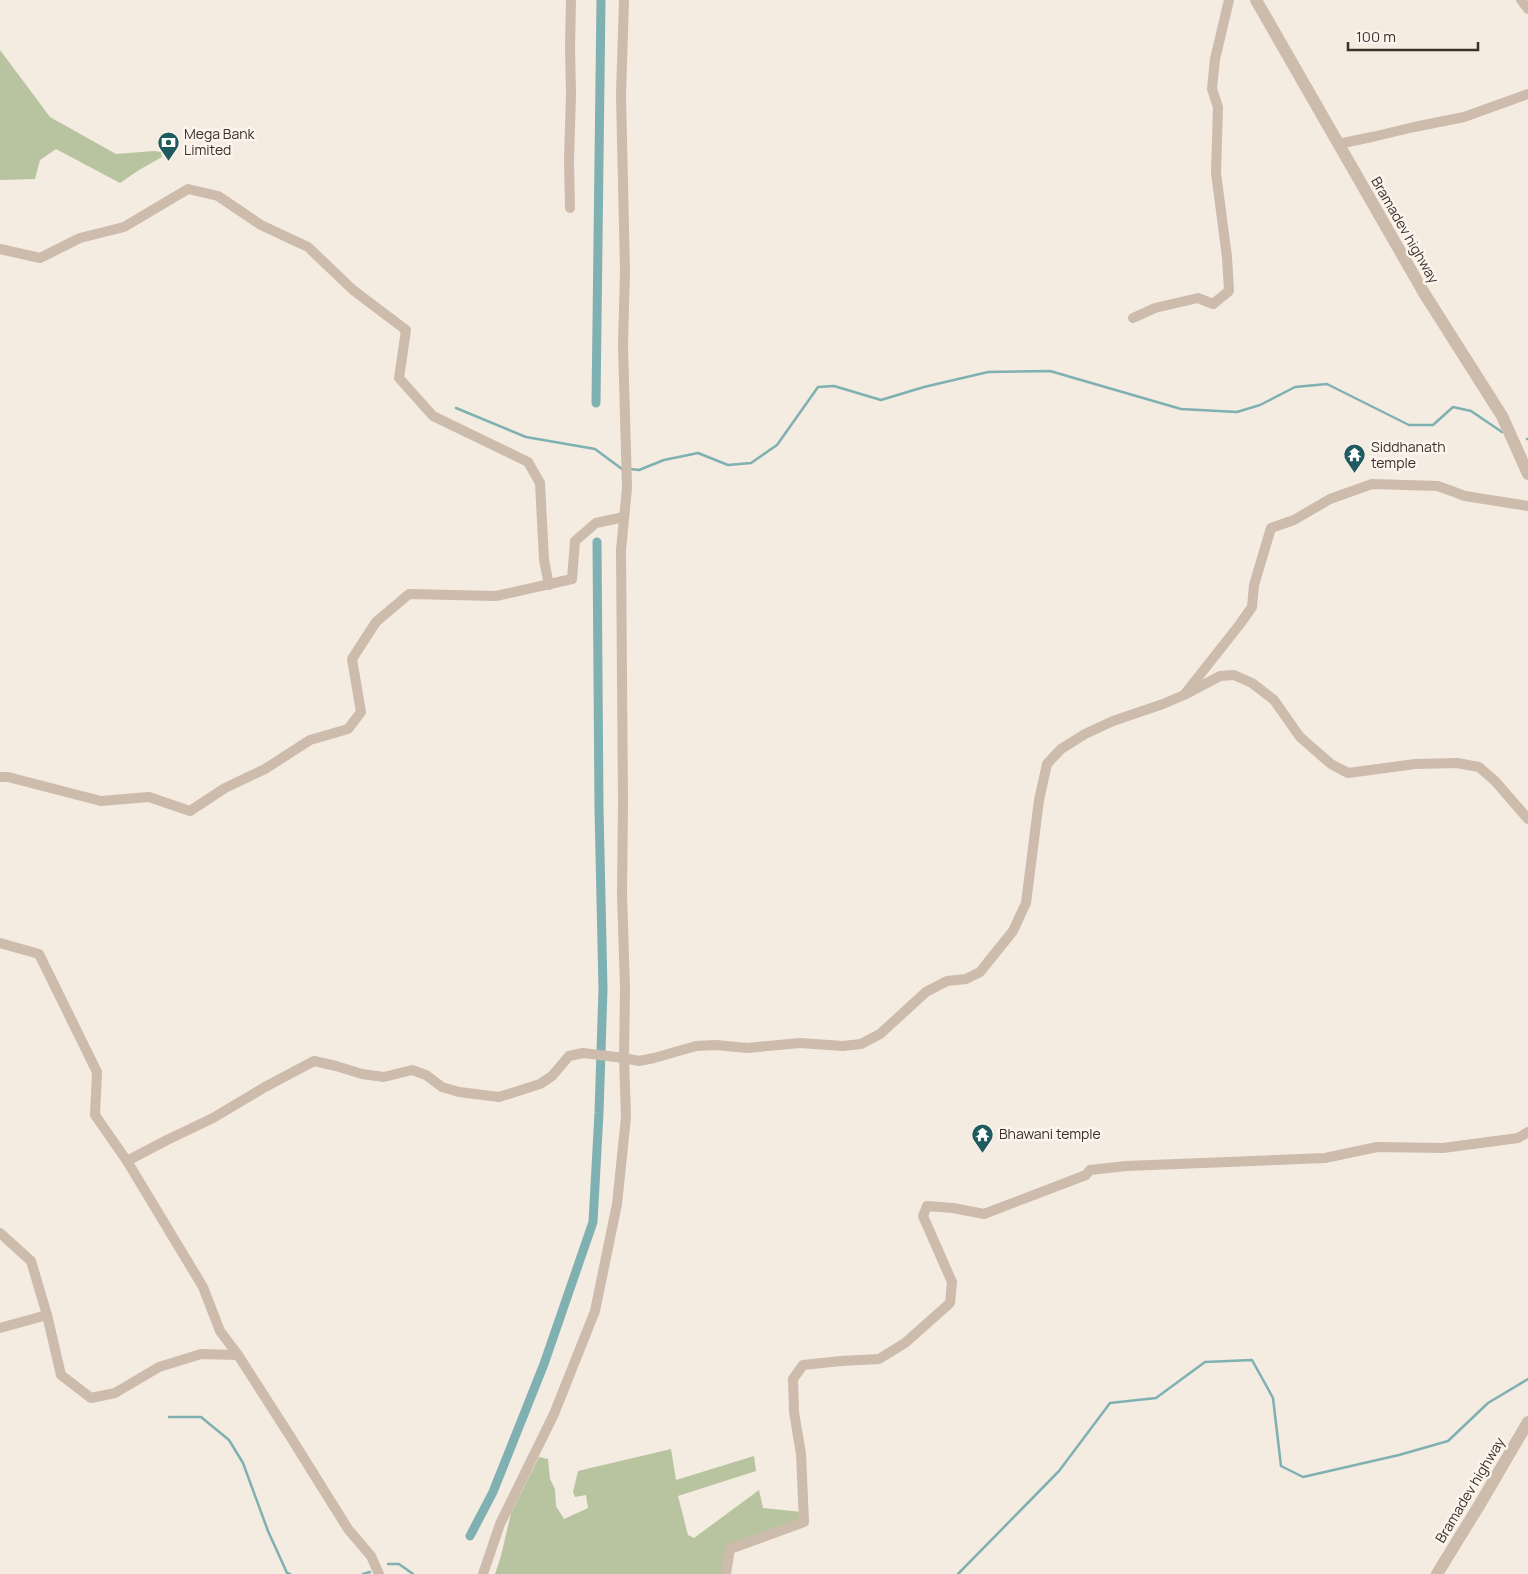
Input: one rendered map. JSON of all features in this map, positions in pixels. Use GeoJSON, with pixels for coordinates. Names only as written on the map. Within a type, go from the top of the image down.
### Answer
{"type":"FeatureCollection","features":[{"type":"Feature","properties":{"kind":"street"},"geometry":{"type":"LineString","coordinates":[[570,208],[570,48],[572,0]]}},
{"type":"Feature","properties":{"kind":"street"},"geometry":{"type":"LineString","coordinates":[[483,1574],[500,1524],[554,1414],[595,1311],[617,1204],[626,1116],[622,895],[621,550],[627,488],[623,345],[625,271],[621,95],[624,0]]}},
{"type":"Feature","properties":{"kind":"street"},"geometry":{"type":"LineString","coordinates":[[1134,318],[1155,308],[1198,298],[1213,304],[1229,291],[1227,257],[1216,173],[1218,107],[1212,89],[1215,60],[1229,0]]}},
{"type":"Feature","properties":{"kind":"street","name":"Bramadev highway"},"geometry":{"type":"LineString","coordinates":[[1256,0],[1424,293],[1502,416],[1528,474]]}},
{"type":"Feature","properties":{"kind":"street"},"geometry":{"type":"LineString","coordinates":[[1521,0],[1528,9]]}},
{"type":"Feature","properties":{"kind":"street"},"geometry":{"type":"LineString","coordinates":[[1338,144],[1464,118],[1528,94]]}},
{"type":"Feature","properties":{"kind":"street"},"geometry":{"type":"LineString","coordinates":[[0,248],[40,258],[80,238],[124,227],[188,189],[218,196],[261,225],[308,247],[353,290],[406,330],[399,378],[433,416],[528,462],[540,483],[544,560],[549,585]]}},
{"type":"Feature","properties":{"kind":"street"},"geometry":{"type":"LineString","coordinates":[[1184,695],[1252,607],[1254,585],[1271,528],[1294,520],[1330,499],[1372,484],[1438,486],[1464,496],[1528,506]]}},
{"type":"Feature","properties":{"kind":"street"},"geometry":{"type":"LineString","coordinates":[[0,777],[8,777],[101,802],[149,796],[190,811],[225,788],[265,769],[310,740],[348,729],[361,712],[352,659],[376,622],[409,594],[496,596],[572,579],[575,541],[596,523],[624,517]]}},
{"type":"Feature","properties":{"kind":"street"},"geometry":{"type":"LineString","coordinates":[[128,1161],[213,1118],[264,1087],[314,1061],[362,1074],[384,1077],[412,1070],[426,1075],[442,1088],[499,1097],[540,1084],[552,1076],[569,1056],[583,1054],[639,1061],[696,1046],[716,1045],[747,1048],[800,1043],[844,1046],[861,1044],[880,1034],[926,992],[947,981],[966,979],[980,972],[1013,931],[1026,903],[1039,800],[1047,764],[1061,749],[1085,734],[1113,721],[1164,704],[1220,676],[1234,675],[1252,683],[1274,700],[1300,737],[1331,764],[1348,773],[1415,764],[1457,764],[1479,768],[1494,781],[1528,819]]}},
{"type":"Feature","properties":{"kind":"street"},"geometry":{"type":"LineString","coordinates":[[0,943],[39,954],[97,1072],[95,1115],[128,1161],[203,1288],[220,1331],[238,1355],[348,1529],[371,1556],[379,1574]]}},
{"type":"Feature","properties":{"kind":"street"},"geometry":{"type":"LineString","coordinates":[[726,1574],[730,1549],[804,1522],[800,1454],[794,1412],[793,1379],[803,1365],[879,1359],[905,1343],[950,1303],[952,1282],[924,1216],[927,1206],[984,1214],[1086,1175],[1090,1170],[1126,1166],[1325,1158],[1377,1147],[1443,1148],[1518,1138],[1528,1132]]}},
{"type":"Feature","properties":{"kind":"street"},"geometry":{"type":"LineString","coordinates":[[0,1233],[31,1261],[62,1375],[91,1398],[115,1393],[159,1367],[201,1354],[238,1355]]}},
{"type":"Feature","properties":{"kind":"street"},"geometry":{"type":"LineString","coordinates":[[0,1328],[47,1315]]}},
{"type":"Feature","properties":{"kind":"street","name":"Bramadev highway"},"geometry":{"type":"LineString","coordinates":[[1437,1574],[1528,1422]]}},
{"type":"Feature","properties":{"kind":"green space"},"geometry":{"type":"Polygon","coordinates":[[[0,50],[50,117],[116,154],[154,151],[161,152],[162,157],[120,183],[56,149],[40,160],[35,179],[0,180],[0,50]]]}},
{"type":"Feature","properties":{"kind":"green space"},"geometry":{"type":"Polygon","coordinates":[[[671,1449],[676,1480],[754,1456],[756,1471],[678,1496],[688,1535],[694,1538],[759,1490],[763,1508],[802,1512],[801,1521],[728,1547],[724,1574],[495,1574],[511,1513],[539,1457],[548,1459],[550,1479],[555,1489],[556,1506],[564,1519],[588,1508],[586,1495],[575,1497],[573,1492],[578,1471],[671,1449]]]}},
{"type":"Feature","properties":{"kind":"waterway"},"geometry":{"type":"LineString","coordinates":[[596,403],[601,0]]}},
{"type":"Feature","properties":{"kind":"waterway"},"geometry":{"type":"LineString","coordinates":[[630,469],[639,470],[664,460],[698,453],[728,465],[751,463],[777,445],[818,387],[834,386],[881,400],[924,387],[988,372],[1050,371],[1181,409],[1237,412],[1260,405],[1295,387],[1327,384],[1409,425],[1433,425],[1453,407],[1471,411],[1502,432]]}},
{"type":"Feature","properties":{"kind":"waterway"},"geometry":{"type":"LineString","coordinates":[[456,408],[526,437],[595,449],[622,469],[625,469]]}},
{"type":"Feature","properties":{"kind":"waterway"},"geometry":{"type":"LineString","coordinates":[[470,1536],[493,1492],[544,1364],[593,1222],[603,989],[599,809],[597,542]]}},
{"type":"Feature","properties":{"kind":"waterway"},"geometry":{"type":"LineString","coordinates":[[958,1574],[1059,1471],[1110,1403],[1156,1398],[1205,1362],[1252,1360],[1273,1398],[1281,1466],[1303,1477],[1399,1455],[1448,1441],[1488,1403],[1528,1379]]}},
{"type":"Feature","properties":{"kind":"waterway"},"geometry":{"type":"LineString","coordinates":[[169,1417],[201,1417],[229,1440],[243,1463],[268,1531],[287,1573],[290,1574]]}},
{"type":"Feature","properties":{"kind":"waterway"},"geometry":{"type":"LineString","coordinates":[[388,1564],[399,1564],[413,1574]]}},
{"type":"Feature","properties":{"kind":"waterway"},"geometry":{"type":"LineString","coordinates":[[363,1574],[370,1572]]}},
{"type":"Feature","properties":{"kind":"place","name":"Mega Bank Limited"},"geometry":{"type":"Point","coordinates":[168,161]}},
{"type":"Feature","properties":{"kind":"place","name":"Siddhanath temple"},"geometry":{"type":"Point","coordinates":[1355,474]}},
{"type":"Feature","properties":{"kind":"place","name":"Bhawani temple"},"geometry":{"type":"Point","coordinates":[983,1153]}}]}
